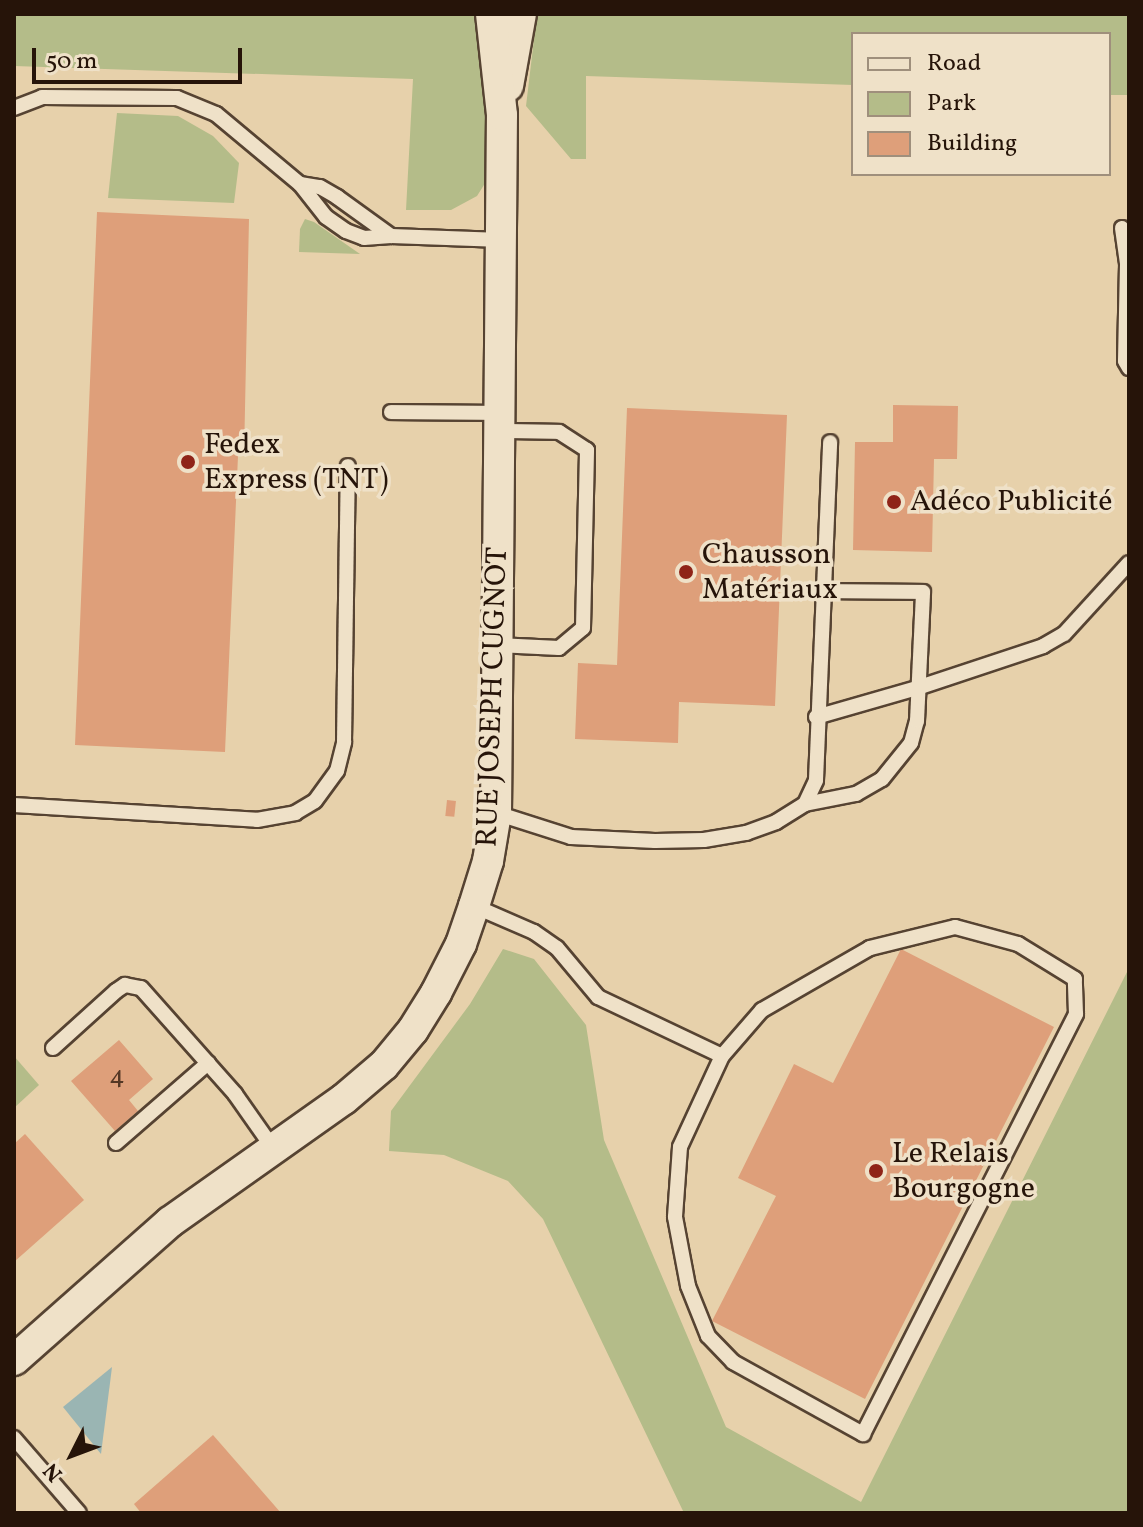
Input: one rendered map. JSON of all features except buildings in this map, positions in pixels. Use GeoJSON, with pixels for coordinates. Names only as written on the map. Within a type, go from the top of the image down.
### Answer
{"type":"FeatureCollection","features":[{"type":"Feature","properties":{"kind":"street","name":"RUE JOSEPH CUGNOT"},"geometry":{"type":"LineString","coordinates":[[14,1360],[170,1222],[344,1099],[384,1065],[413,1030],[461,944],[488,861],[496,813],[502,115],[491,14]]}},
{"type":"Feature","properties":{"kind":"street","name":"RUE JOSEPH CUGNOT"},"geometry":{"type":"LineString","coordinates":[[502,115],[521,14]]}},
{"type":"Feature","properties":{"kind":"lane"},"geometry":{"type":"LineString","coordinates":[[14,108],[42,97],[177,98],[216,114],[300,184],[326,217],[346,231],[364,238],[502,240]]}},
{"type":"Feature","properties":{"kind":"lane"},"geometry":{"type":"LineString","coordinates":[[300,184],[320,187],[391,236]]}},
{"type":"Feature","properties":{"kind":"lane"},"geometry":{"type":"LineString","coordinates":[[1122,228],[1127,265],[1125,361],[1129,368]]}},
{"type":"Feature","properties":{"kind":"lane"},"geometry":{"type":"LineString","coordinates":[[391,412],[500,422],[559,432],[587,450],[583,628],[559,648],[497,645]]}},
{"type":"Feature","properties":{"kind":"lane"},"geometry":{"type":"LineString","coordinates":[[805,804],[816,780],[816,717],[830,442]]}},
{"type":"Feature","properties":{"kind":"lane"},"geometry":{"type":"LineString","coordinates":[[14,805],[257,820],[295,813],[315,801],[337,771],[344,742],[348,466]]}},
{"type":"Feature","properties":{"kind":"lane"},"geometry":{"type":"LineString","coordinates":[[816,717],[1016,656],[1064,634],[1129,563]]}},
{"type":"Feature","properties":{"kind":"lane"},"geometry":{"type":"LineString","coordinates":[[496,813],[571,837],[691,840],[746,833],[776,822],[805,804],[856,794],[882,779],[911,743],[917,721],[923,592],[823,591]]}},
{"type":"Feature","properties":{"kind":"lane"},"geometry":{"type":"LineString","coordinates":[[474,906],[534,932],[557,948],[598,997],[722,1056]]}},
{"type":"Feature","properties":{"kind":"lane"},"geometry":{"type":"LineString","coordinates":[[955,927],[1018,944],[1075,979],[1076,1014],[863,1434],[733,1362],[708,1336],[688,1286],[675,1217],[680,1147],[722,1056],[762,1010],[870,948],[955,927]]}},
{"type":"Feature","properties":{"kind":"lane"},"geometry":{"type":"LineString","coordinates":[[53,1048],[116,991],[134,985],[141,988],[208,1063],[273,1148]]}},
{"type":"Feature","properties":{"kind":"lane"},"geometry":{"type":"LineString","coordinates":[[116,1143],[208,1063]]}},
{"type":"Feature","properties":{"kind":"lane"},"geometry":{"type":"LineString","coordinates":[[14,1438],[79,1513]]}},
{"type":"Feature","properties":{"kind":"green space"},"geometry":{"type":"Polygon","coordinates":[[[14,14],[478,14],[489,177],[477,196],[451,210],[406,210],[413,79],[14,66],[14,14]]]}},
{"type":"Feature","properties":{"kind":"green space"},"geometry":{"type":"Polygon","coordinates":[[[537,14],[1129,14],[1129,95],[1111,95],[1111,32],[851,32],[851,85],[586,76],[586,159],[571,159],[526,106],[537,14]]]}},
{"type":"Feature","properties":{"kind":"green space"},"geometry":{"type":"Polygon","coordinates":[[[117,113],[178,116],[213,136],[239,163],[234,203],[108,198],[117,113]]]}},
{"type":"Feature","properties":{"kind":"green space"},"geometry":{"type":"Polygon","coordinates":[[[305,219],[360,254],[299,252],[300,229],[305,219]]]}},
{"type":"Feature","properties":{"kind":"green space"},"geometry":{"type":"Polygon","coordinates":[[[503,949],[534,959],[586,1025],[604,1140],[726,1427],[861,1502],[1129,968],[1129,1513],[684,1513],[543,1219],[508,1181],[444,1155],[389,1151],[391,1111],[470,1004],[503,949]]]}},
{"type":"Feature","properties":{"kind":"green space"},"geometry":{"type":"Polygon","coordinates":[[[14,1056],[39,1085],[14,1108],[14,1056]]]}},
{"type":"Feature","properties":{"kind":"water"},"geometry":{"type":"Polygon","coordinates":[[[112,1367],[101,1454],[63,1407],[112,1367]]]}},
{"type":"Feature","properties":{"kind":"place","name":"Fedex Express (TNT)"},"geometry":{"type":"Point","coordinates":[188,462]}},
{"type":"Feature","properties":{"kind":"place","name":"Adéco Publicité"},"geometry":{"type":"Point","coordinates":[894,502]}},
{"type":"Feature","properties":{"kind":"place","name":"Chausson Matériaux"},"geometry":{"type":"Point","coordinates":[686,572]}},
{"type":"Feature","properties":{"kind":"place","name":"Le Relais Bourgogne"},"geometry":{"type":"Point","coordinates":[876,1171]}}]}
